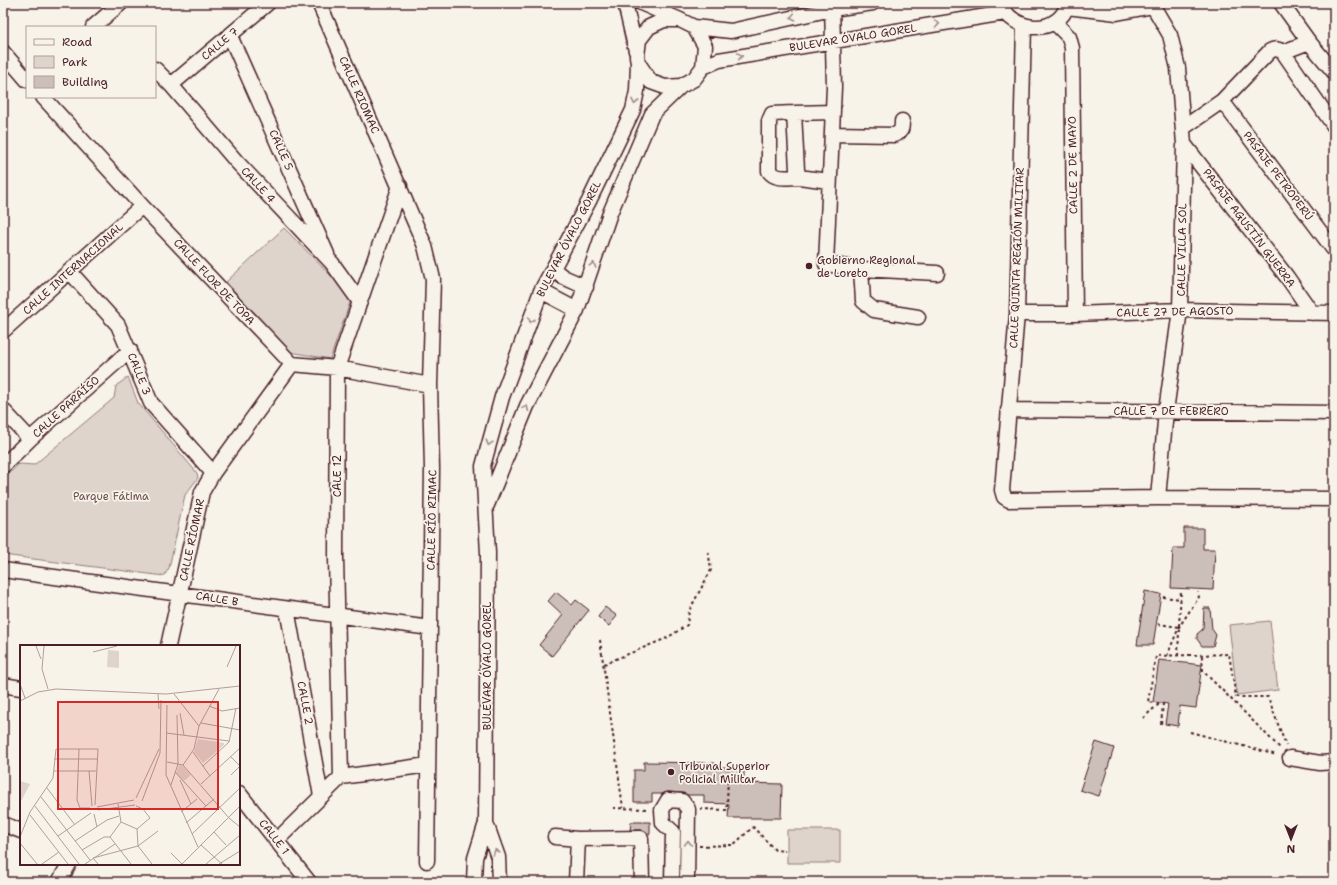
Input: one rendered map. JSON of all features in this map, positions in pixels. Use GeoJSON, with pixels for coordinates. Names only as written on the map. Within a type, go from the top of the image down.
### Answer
{"type":"FeatureCollection","features":[{"type":"Feature","properties":{"kind":"street"},"geometry":{"type":"LineString","coordinates":[[96,26],[109,22],[121,3]]}},
{"type":"Feature","properties":{"kind":"street","name":"CALLE 7"},"geometry":{"type":"LineString","coordinates":[[171,85],[268,3]]}},
{"type":"Feature","properties":{"kind":"street","name":"CALLE RIOMAC"},"geometry":{"type":"LineString","coordinates":[[319,3],[400,186]]}},
{"type":"Feature","properties":{"kind":"street"},"geometry":{"type":"LineString","coordinates":[[625,3],[637,59],[651,82],[665,87],[681,86]]}},
{"type":"Feature","properties":{"kind":"street"},"geometry":{"type":"LineString","coordinates":[[640,3],[694,27],[732,31],[832,6],[873,3]]}},
{"type":"Feature","properties":{"kind":"street"},"geometry":{"type":"LineString","coordinates":[[1281,3],[1309,42],[1334,72]]}},
{"type":"Feature","properties":{"kind":"street"},"geometry":{"type":"LineString","coordinates":[[1024,26],[1044,26],[1054,22],[1062,15],[1068,5]]}},
{"type":"Feature","properties":{"kind":"street","name":"CALLE VILLA SOL"},"geometry":{"type":"LineString","coordinates":[[1068,5],[1116,13],[1153,6],[1170,35],[1178,68],[1184,144],[1180,310],[1166,411],[1158,498]]}},
{"type":"Feature","properties":{"kind":"street"},"geometry":{"type":"LineString","coordinates":[[832,6],[833,112],[826,264],[861,269],[937,273]]}},
{"type":"Feature","properties":{"kind":"street","name":"BULEVAR ÓVALO GOREL"},"geometry":{"type":"LineString","coordinates":[[485,509],[527,406],[577,310],[610,213],[652,114],[681,86],[694,79],[703,68],[719,60],[833,41],[1003,8],[1014,21],[1024,26]]}},
{"type":"Feature","properties":{"kind":"street","name":"BULEVAR ÓVALO GOREL"},"geometry":{"type":"LineString","coordinates":[[474,882],[475,858],[486,822],[488,553],[483,466],[502,397],[541,291],[589,201],[633,110],[636,91],[639,40],[649,27],[664,20],[680,20]]}},
{"type":"Feature","properties":{"kind":"street","name":"CALLE 2 DE MAYO"},"geometry":{"type":"LineString","coordinates":[[1054,22],[1069,37],[1072,48],[1075,314]]}},
{"type":"Feature","properties":{"kind":"street","name":"CALLE QUINTA REGIÓN MILITAR"},"geometry":{"type":"LineString","coordinates":[[1024,26],[1017,314],[1002,490],[1004,497],[1009,500],[1158,498]]}},
{"type":"Feature","properties":{"kind":"street"},"geometry":{"type":"LineString","coordinates":[[694,27],[705,46],[703,68]]}},
{"type":"Feature","properties":{"kind":"street","name":"CALLE 5"},"geometry":{"type":"LineString","coordinates":[[230,36],[332,263]]}},
{"type":"Feature","properties":{"kind":"street"},"geometry":{"type":"LineString","coordinates":[[1283,52],[1309,42]]}},
{"type":"Feature","properties":{"kind":"street"},"geometry":{"type":"LineString","coordinates":[[1183,128],[1222,102],[1270,51],[1274,49],[1279,49],[1283,52],[1334,126]]}},
{"type":"Feature","properties":{"kind":"street"},"geometry":{"type":"LineString","coordinates":[[3,52],[26,79]]}},
{"type":"Feature","properties":{"kind":"street","name":"CALLE 4"},"geometry":{"type":"LineString","coordinates":[[156,70],[171,85],[236,161],[332,263],[360,302]]}},
{"type":"Feature","properties":{"kind":"street","name":"CALLE FLOR DE TOPA"},"geometry":{"type":"LineString","coordinates":[[44,98],[142,206],[292,364]]}},
{"type":"Feature","properties":{"kind":"street","name":"PASAJE PETROPERÚ"},"geometry":{"type":"LineString","coordinates":[[1222,102],[1334,250]]}},
{"type":"Feature","properties":{"kind":"street"},"geometry":{"type":"LineString","coordinates":[[829,182],[799,177],[778,177],[771,175],[768,171],[769,121],[772,114],[833,112]]}},
{"type":"Feature","properties":{"kind":"street"},"geometry":{"type":"LineString","coordinates":[[794,113],[797,170],[799,177]]}},
{"type":"Feature","properties":{"kind":"street"},"geometry":{"type":"LineString","coordinates":[[832,134],[894,135],[902,129],[902,120]]}},
{"type":"Feature","properties":{"kind":"street","name":"PASAJE AGUSTÍN GUERRA"},"geometry":{"type":"LineString","coordinates":[[1184,144],[1287,277],[1312,313]]}},
{"type":"Feature","properties":{"kind":"street","name":"CALE 12"},"geometry":{"type":"LineString","coordinates":[[341,777],[338,615],[337,368],[400,186]]}},
{"type":"Feature","properties":{"kind":"street","name":"CALLE RÍO RIMAC"},"geometry":{"type":"LineString","coordinates":[[400,186],[425,246],[433,279],[430,385],[432,469],[427,861]]}},
{"type":"Feature","properties":{"kind":"street","name":"CALLE INTERNACIONAL"},"geometry":{"type":"LineString","coordinates":[[3,331],[142,206]]}},
{"type":"Feature","properties":{"kind":"street"},"geometry":{"type":"LineString","coordinates":[[553,269],[563,277],[586,287]]}},
{"type":"Feature","properties":{"kind":"street"},"geometry":{"type":"LineString","coordinates":[[861,269],[863,301],[874,310],[918,317]]}},
{"type":"Feature","properties":{"kind":"street","name":"CALLE 3"},"geometry":{"type":"LineString","coordinates":[[70,272],[118,325],[130,350],[151,403],[213,473]]}},
{"type":"Feature","properties":{"kind":"street"},"geometry":{"type":"LineString","coordinates":[[541,291],[577,310]]}},
{"type":"Feature","properties":{"kind":"street","name":"CALLE 27 DE AGOSTO"},"geometry":{"type":"LineString","coordinates":[[1017,314],[1075,314],[1180,310],[1334,313]]}},
{"type":"Feature","properties":{"kind":"street","name":"CALLE PARAÍSO"},"geometry":{"type":"LineString","coordinates":[[3,466],[30,439],[130,350]]}},
{"type":"Feature","properties":{"kind":"street"},"geometry":{"type":"LineString","coordinates":[[292,364],[337,368],[430,385]]}},
{"type":"Feature","properties":{"kind":"street","name":"CALLE RÍOMAR"},"geometry":{"type":"LineString","coordinates":[[168,645],[181,593],[202,492],[213,473],[292,364]]}},
{"type":"Feature","properties":{"kind":"street"},"geometry":{"type":"LineString","coordinates":[[3,410],[30,439]]}},
{"type":"Feature","properties":{"kind":"street","name":"CALLE 7 DE FEBRERO"},"geometry":{"type":"LineString","coordinates":[[1008,410],[1334,413]]}},
{"type":"Feature","properties":{"kind":"street"},"geometry":{"type":"LineString","coordinates":[[1158,498],[1334,499]]}},
{"type":"Feature","properties":{"kind":"street","name":"CALLE B"},"geometry":{"type":"LineString","coordinates":[[3,570],[430,628]]}},
{"type":"Feature","properties":{"kind":"street","name":"CALLE 2"},"geometry":{"type":"LineString","coordinates":[[287,609],[321,796]]}},
{"type":"Feature","properties":{"kind":"street"},"geometry":{"type":"LineString","coordinates":[[3,685],[20,688]]}},
{"type":"Feature","properties":{"kind":"street"},"geometry":{"type":"LineString","coordinates":[[1290,758],[1320,763],[1334,762]]}},
{"type":"Feature","properties":{"kind":"street"},"geometry":{"type":"LineString","coordinates":[[276,841],[341,777],[428,765]]}},
{"type":"Feature","properties":{"kind":"street","name":"CALLE 1"},"geometry":{"type":"LineString","coordinates":[[240,794],[309,882]]}},
{"type":"Feature","properties":{"kind":"street"},"geometry":{"type":"LineString","coordinates":[[672,882],[673,832],[663,823],[662,810],[668,800],[682,801],[688,809],[687,882]]}},
{"type":"Feature","properties":{"kind":"street","name":"BULEVAR ÓVALO GOREL"},"geometry":{"type":"LineString","coordinates":[[486,822],[498,857],[499,882]]}},
{"type":"Feature","properties":{"kind":"street"},"geometry":{"type":"LineString","coordinates":[[3,824],[20,831]]}},
{"type":"Feature","properties":{"kind":"street"},"geometry":{"type":"LineString","coordinates":[[555,837],[641,838],[642,882]]}},
{"type":"Feature","properties":{"kind":"street"},"geometry":{"type":"LineString","coordinates":[[576,882],[578,838]]}},
{"type":"Feature","properties":{"kind":"street"},"geometry":{"type":"LineString","coordinates":[[59,882],[68,865]]}},
{"type":"Feature","properties":{"kind":"path"},"geometry":{"type":"LineString","coordinates":[[604,664],[667,638],[687,625],[689,610],[710,570],[708,549]]}},
{"type":"Feature","properties":{"kind":"path"},"geometry":{"type":"LineString","coordinates":[[1178,656],[1181,591]]}},
{"type":"Feature","properties":{"kind":"path"},"geometry":{"type":"LineString","coordinates":[[1167,656],[1179,627],[1199,597],[1198,592]]}},
{"type":"Feature","properties":{"kind":"path"},"geometry":{"type":"LineString","coordinates":[[1163,597],[1181,599]]}},
{"type":"Feature","properties":{"kind":"path"},"geometry":{"type":"LineString","coordinates":[[1158,624],[1179,627]]}},
{"type":"Feature","properties":{"kind":"path"},"geometry":{"type":"LineString","coordinates":[[600,640],[623,808]]}},
{"type":"Feature","properties":{"kind":"path"},"geometry":{"type":"LineString","coordinates":[[1161,724],[1163,704],[1148,702],[1156,656],[1229,654],[1236,697],[1268,697],[1290,758]]}},
{"type":"Feature","properties":{"kind":"path"},"geometry":{"type":"LineString","coordinates":[[1202,655],[1203,671],[1290,758]]}},
{"type":"Feature","properties":{"kind":"path"},"geometry":{"type":"LineString","coordinates":[[1143,718],[1159,704]]}},
{"type":"Feature","properties":{"kind":"path"},"geometry":{"type":"LineString","coordinates":[[1190,732],[1290,758]]}},
{"type":"Feature","properties":{"kind":"path"},"geometry":{"type":"LineString","coordinates":[[688,809],[727,810],[728,768]]}},
{"type":"Feature","properties":{"kind":"path"},"geometry":{"type":"LineString","coordinates":[[613,808],[662,810]]}},
{"type":"Feature","properties":{"kind":"path"},"geometry":{"type":"LineString","coordinates":[[688,846],[733,845],[753,827],[775,850],[785,851]]}},
{"type":"Feature","properties":{"kind":"green space"},"geometry":{"type":"Polygon","coordinates":[[[284,228],[352,297],[330,359],[290,352],[226,282],[284,228]]]}},
{"type":"Feature","properties":{"kind":"green space","name":"Parque Fátima"},"geometry":{"type":"Polygon","coordinates":[[[128,377],[138,403],[197,473],[198,478],[185,495],[169,568],[164,576],[3,555],[3,479],[19,464],[34,465],[114,398],[116,386],[128,377]]]}},
{"type":"Feature","properties":{"kind":"green space"},"geometry":{"type":"Polygon","coordinates":[[[1270,621],[1278,690],[1237,695],[1229,625],[1270,621]]]}},
{"type":"Feature","properties":{"kind":"green space"},"geometry":{"type":"Polygon","coordinates":[[[787,830],[840,830],[840,863],[787,863],[787,830]]]}},
{"type":"Feature","properties":{"kind":"building"},"geometry":{"type":"Polygon","coordinates":[[[1184,528],[1203,528],[1203,549],[1215,549],[1213,590],[1171,588],[1173,548],[1184,548],[1184,528]]]}},
{"type":"Feature","properties":{"kind":"building"},"geometry":{"type":"Polygon","coordinates":[[[1145,591],[1161,594],[1153,645],[1137,645],[1145,591]]]}},
{"type":"Feature","properties":{"kind":"building"},"geometry":{"type":"Polygon","coordinates":[[[556,592],[572,605],[576,600],[589,610],[552,656],[539,645],[563,615],[548,601],[556,592]]]}},
{"type":"Feature","properties":{"kind":"building"},"geometry":{"type":"Polygon","coordinates":[[[605,607],[617,616],[609,626],[598,617],[605,607]]]}},
{"type":"Feature","properties":{"kind":"building"},"geometry":{"type":"Polygon","coordinates":[[[1204,608],[1210,608],[1212,629],[1216,635],[1213,646],[1202,646],[1197,639],[1197,634],[1203,629],[1204,608]]]}},
{"type":"Feature","properties":{"kind":"building"},"geometry":{"type":"Polygon","coordinates":[[[1159,660],[1202,665],[1196,708],[1180,706],[1178,726],[1165,724],[1168,704],[1153,702],[1159,660]]]}},
{"type":"Feature","properties":{"kind":"building"},"geometry":{"type":"Polygon","coordinates":[[[1096,742],[1114,748],[1099,796],[1080,790],[1096,742]]]}},
{"type":"Feature","properties":{"kind":"building"},"geometry":{"type":"Polygon","coordinates":[[[644,762],[715,763],[715,767],[744,767],[744,783],[782,784],[781,818],[728,818],[729,804],[704,803],[704,795],[687,795],[683,793],[668,792],[662,794],[652,794],[652,802],[634,802],[634,770],[644,770],[644,762]]]}},
{"type":"Feature","properties":{"kind":"building"},"geometry":{"type":"Polygon","coordinates":[[[631,822],[650,822],[650,834],[641,830],[630,830],[631,822]]]}},
{"type":"Feature","properties":{"kind":"place","name":"Gobierno Regional de Loreto"},"geometry":{"type":"Point","coordinates":[809,266]}},
{"type":"Feature","properties":{"kind":"place","name":"Tribunal Superior Policial Militar"},"geometry":{"type":"Point","coordinates":[671,772]}}]}
